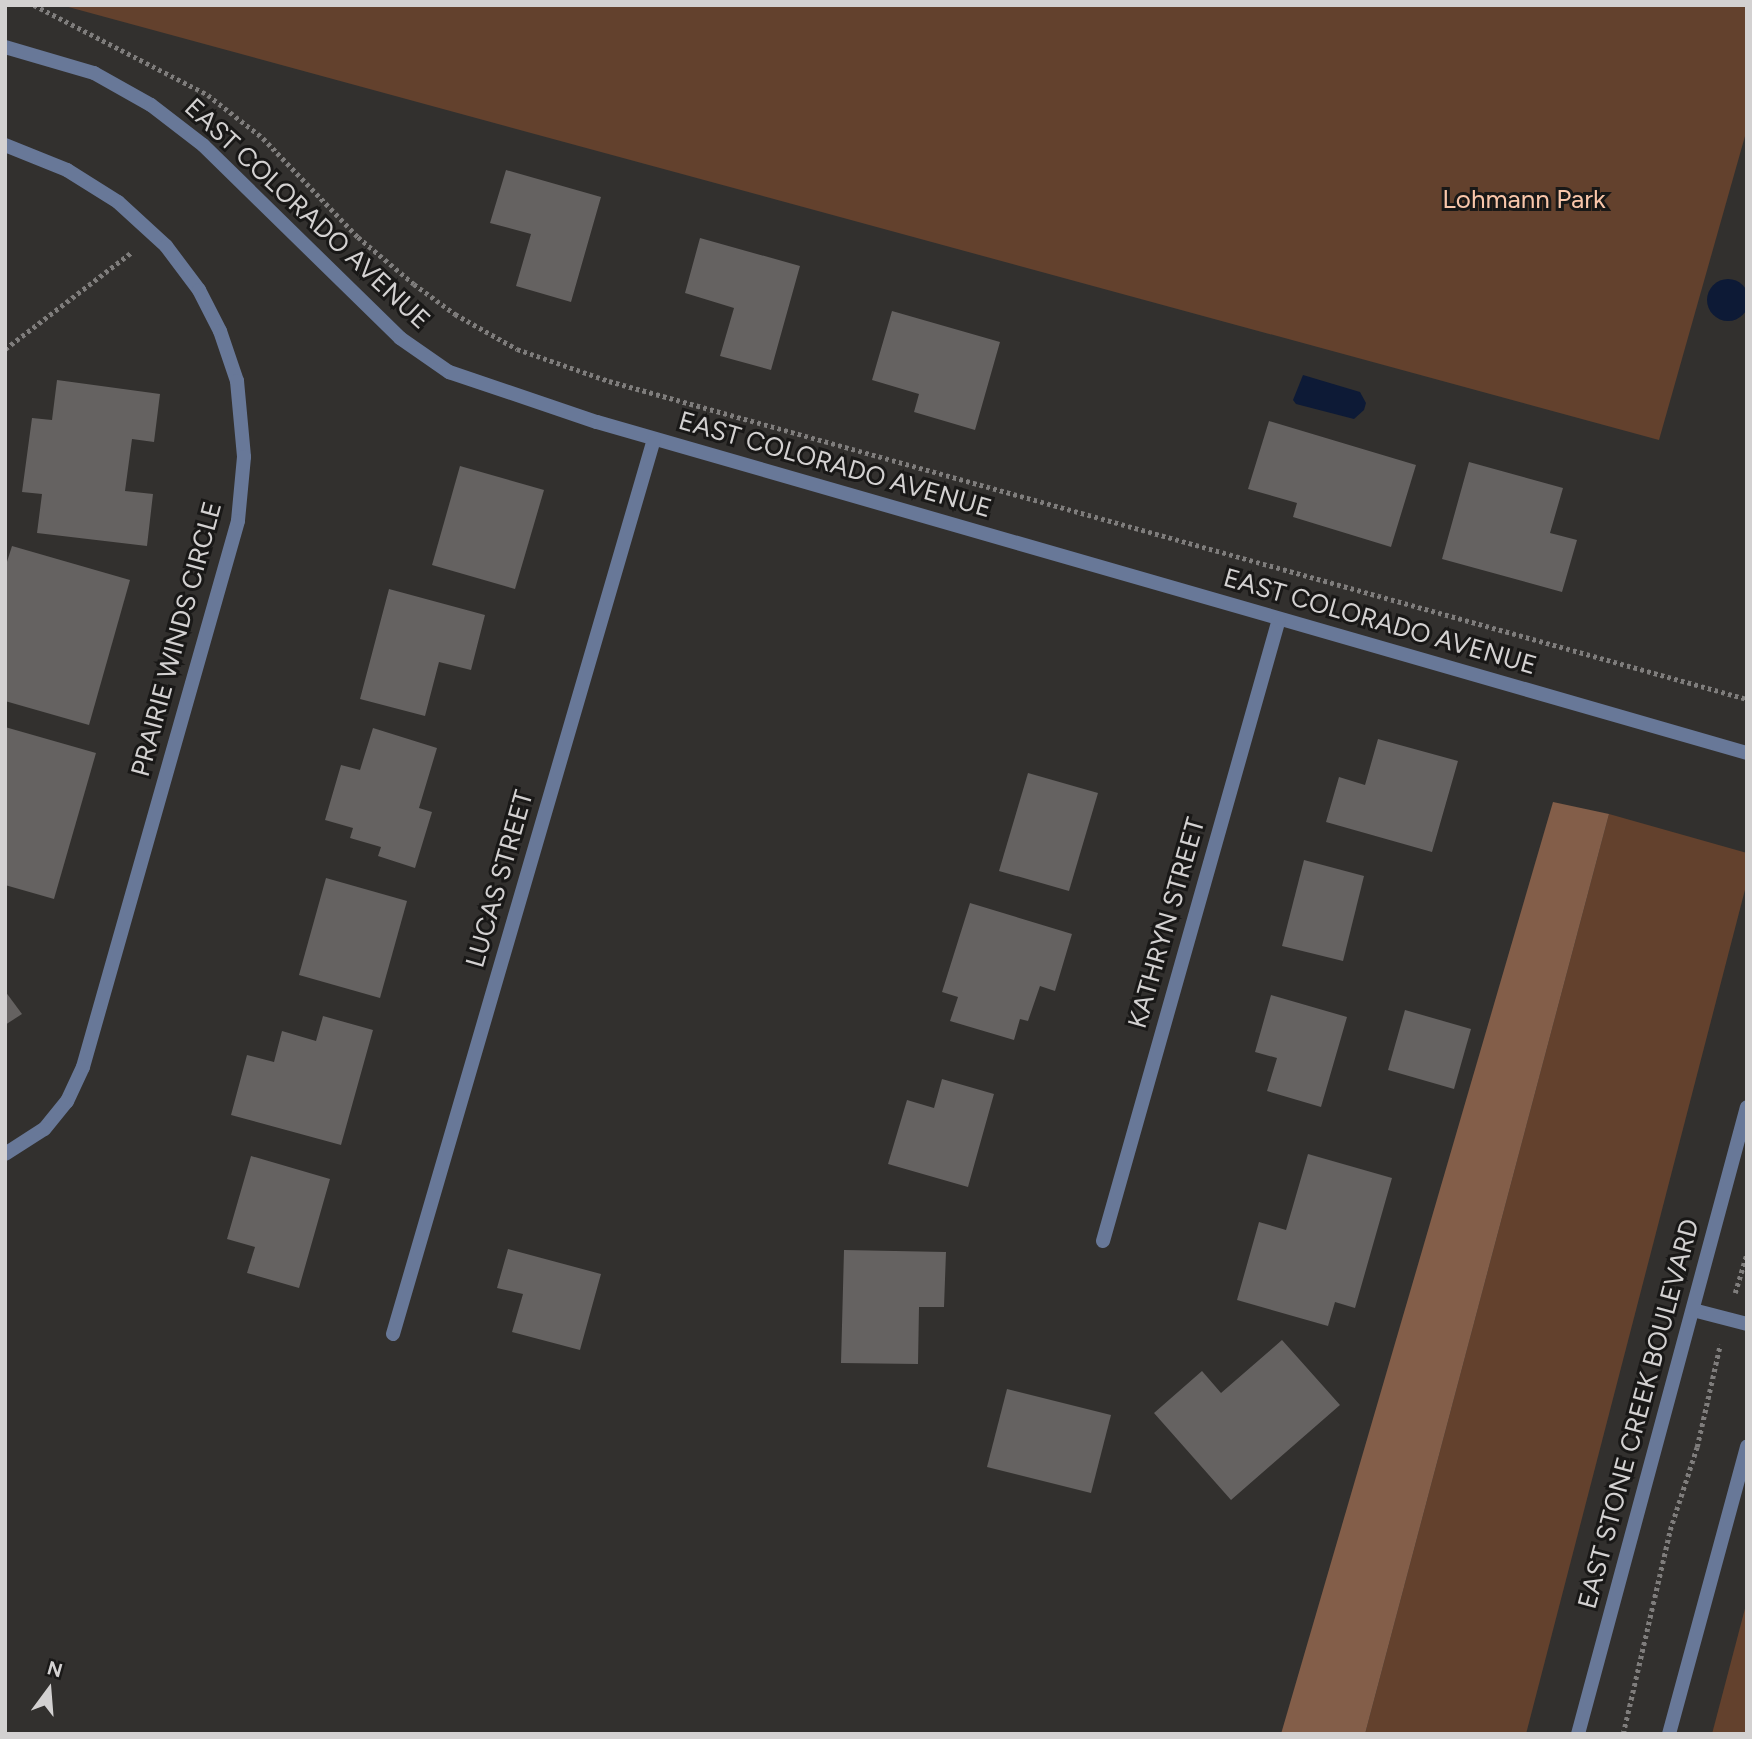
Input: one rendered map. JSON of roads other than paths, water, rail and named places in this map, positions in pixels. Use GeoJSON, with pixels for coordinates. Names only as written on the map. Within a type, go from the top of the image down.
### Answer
{"type":"FeatureCollection","features":[{"type":"Feature","properties":{"kind":"street","name":"EAST COLORADO AVENUE"},"geometry":{"type":"LineString","coordinates":[[5,47],[94,73],[151,106],[203,145],[400,338],[449,372],[521,400],[1747,753]]}},
{"type":"Feature","properties":{"kind":"street","name":"PRAIRIE WINDS CIRCLE"},"geometry":{"type":"LineString","coordinates":[[5,145],[67,170],[118,202],[166,246],[199,290],[220,331],[237,381],[244,457],[238,521],[83,1067],[67,1101],[27,1140],[5,1154]]}},
{"type":"Feature","properties":{"kind":"street","name":"LUCAS STREET"},"geometry":{"type":"LineString","coordinates":[[393,1334],[654,439]]}},
{"type":"Feature","properties":{"kind":"street","name":"KATHRYN STREET"},"geometry":{"type":"LineString","coordinates":[[1103,1241],[1279,619]]}},
{"type":"Feature","properties":{"kind":"street","name":"EAST STONE CREEK BOULEVARD"},"geometry":{"type":"LineString","coordinates":[[1578,1734],[1747,1107]]}},
{"type":"Feature","properties":{"kind":"street"},"geometry":{"type":"LineString","coordinates":[[1693,1310],[1747,1324]]}},
{"type":"Feature","properties":{"kind":"street"},"geometry":{"type":"LineString","coordinates":[[1669,1734],[1747,1446]]}},
{"type":"Feature","properties":{"kind":"water"},"geometry":{"type":"Polygon","coordinates":[[[1728,279],[1743,285],[1749,300],[1743,315],[1728,321],[1713,315],[1707,300],[1713,285],[1728,279]]]}},
{"type":"Feature","properties":{"kind":"water"},"geometry":{"type":"Polygon","coordinates":[[[1303,375],[1360,392],[1366,403],[1364,410],[1354,419],[1296,404],[1293,400],[1303,375]]]}},
{"type":"Feature","properties":{"kind":"park label","name":"Lohmann Park"},"geometry":{"type":"Point","coordinates":[1524,200]}}]}
